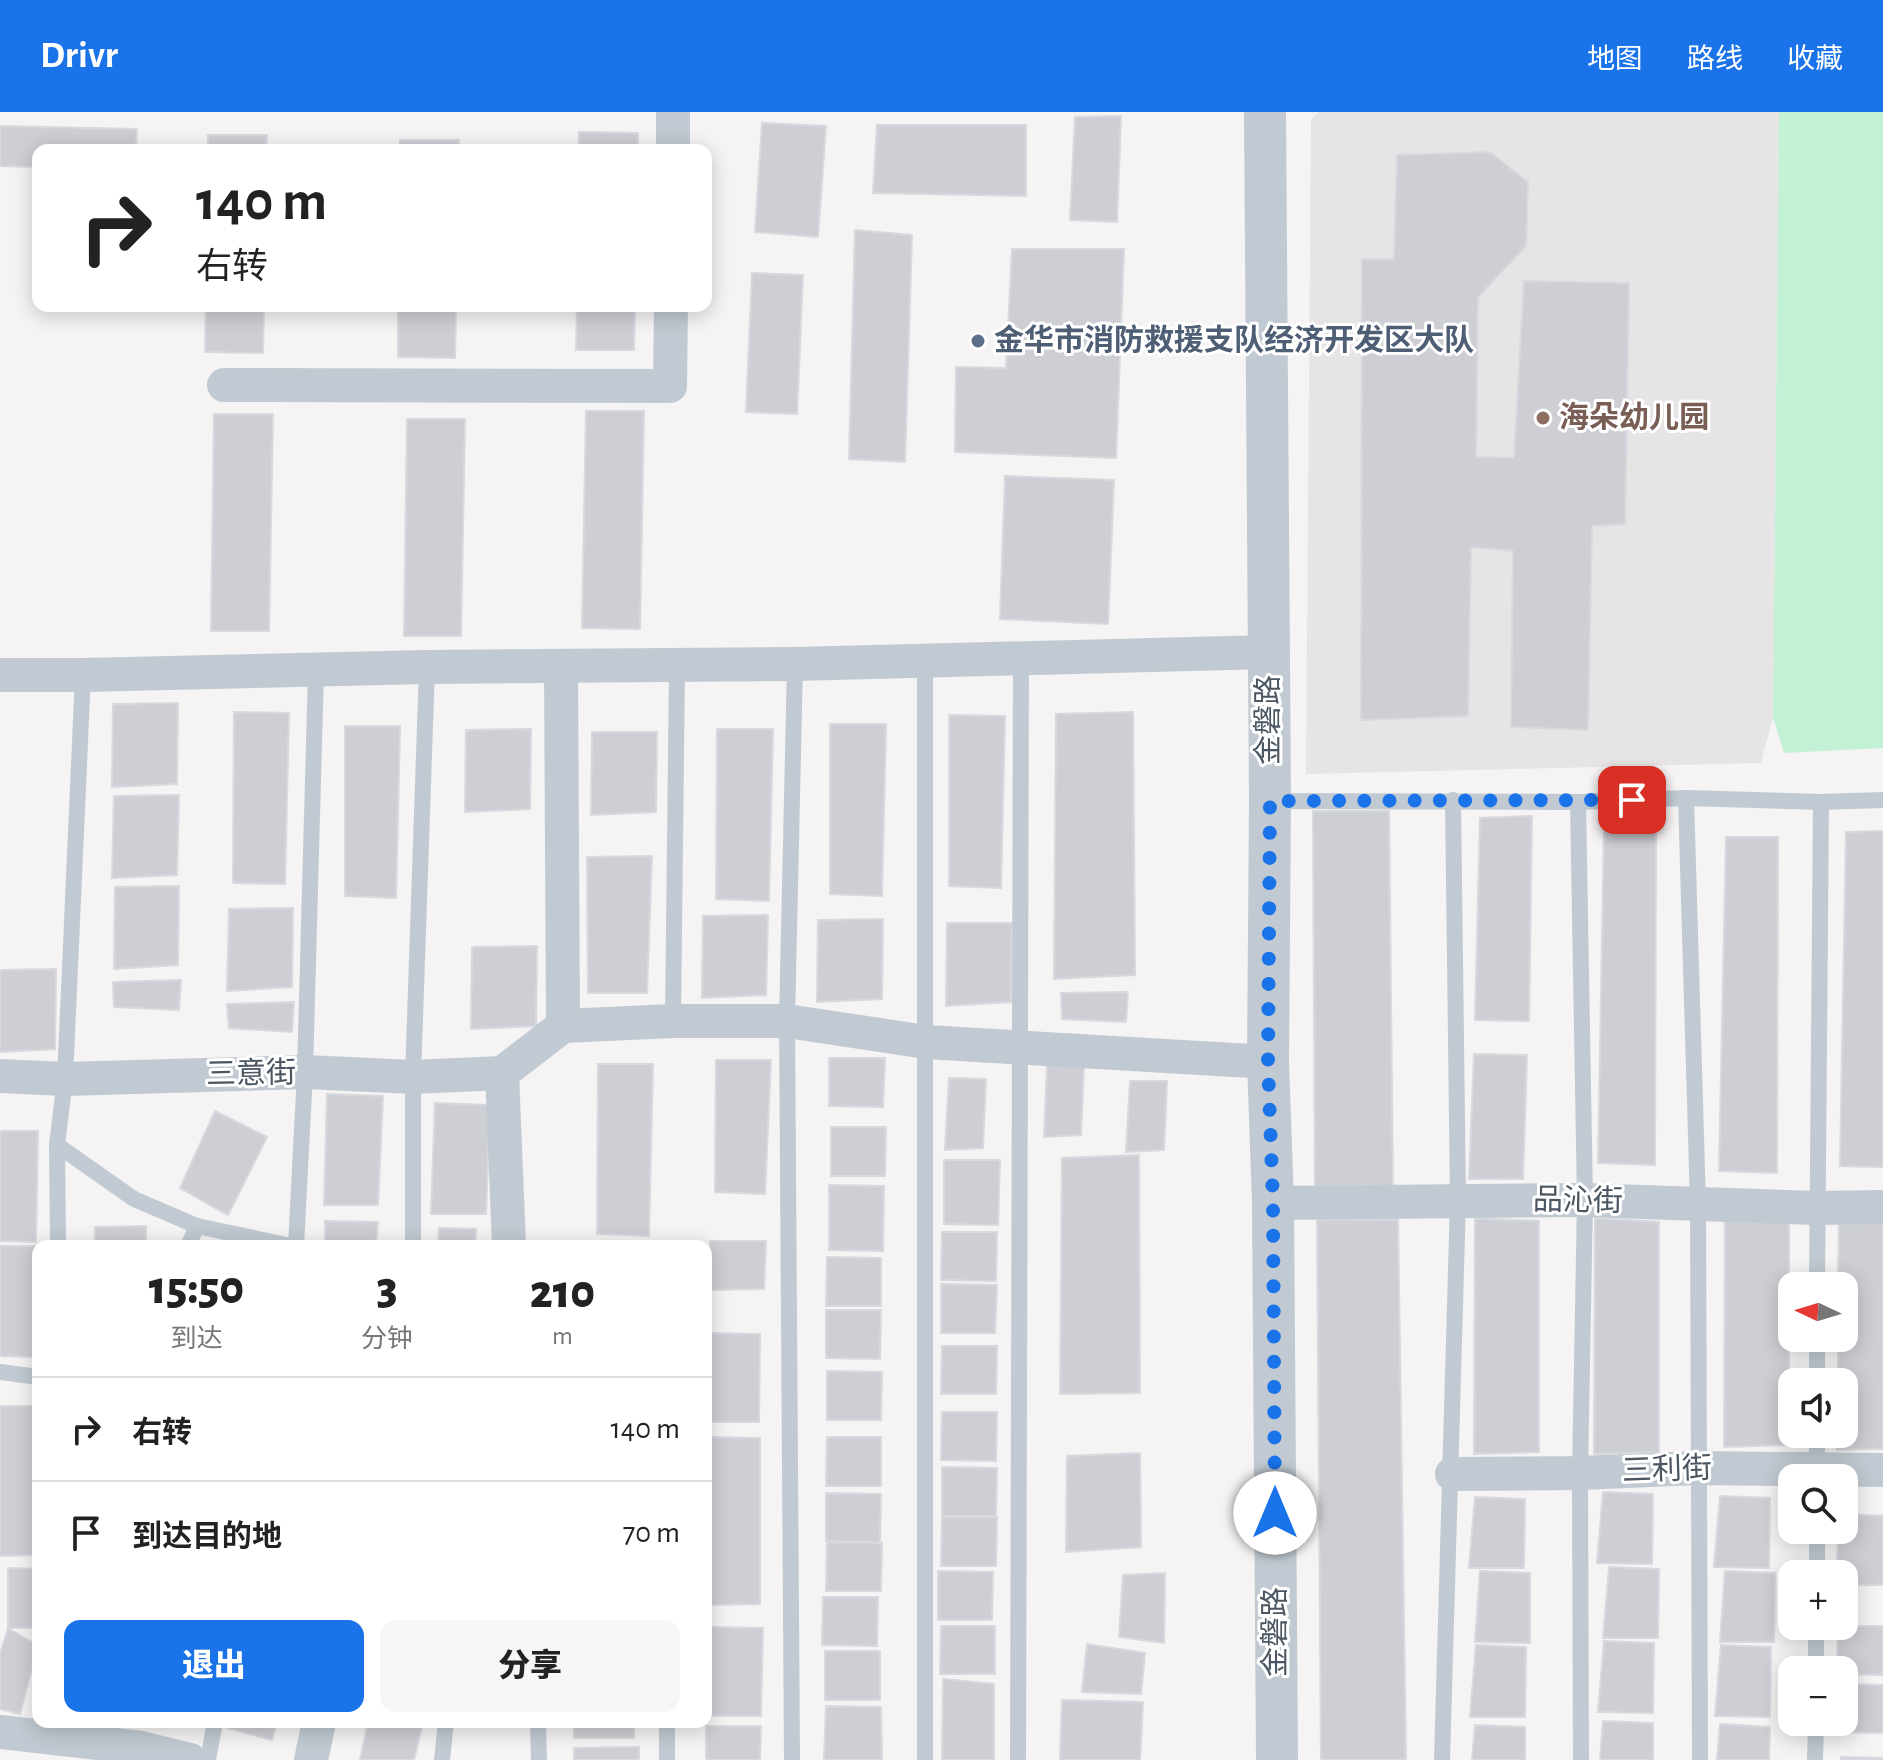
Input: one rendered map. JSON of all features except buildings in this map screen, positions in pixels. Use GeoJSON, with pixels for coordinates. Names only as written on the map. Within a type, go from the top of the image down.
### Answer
{"type":"FeatureCollection","features":[{"type":"Feature","properties":{"kind":"street"},"geometry":{"type":"LineString","coordinates":[[673,112],[673,144]]}},
{"type":"Feature","properties":{"kind":"street","name":"金磐路"},"geometry":{"type":"LineString","coordinates":[[1265,112],[1270,801],[1268,1062],[1273,1203],[1277,1760]]}},
{"type":"Feature","properties":{"kind":"street"},"geometry":{"type":"LineString","coordinates":[[224,385],[670,386],[671,312]]}},
{"type":"Feature","properties":{"kind":"street"},"geometry":{"type":"LineString","coordinates":[[0,675],[795,664],[1269,652]]}},
{"type":"Feature","properties":{"kind":"street"},"geometry":{"type":"LineString","coordinates":[[561,666],[563,1026]]}},
{"type":"Feature","properties":{"kind":"street"},"geometry":{"type":"LineString","coordinates":[[509,1240],[502,1073],[563,1026],[673,1021],[787,1021],[926,1042],[1268,1062]]}},
{"type":"Feature","properties":{"kind":"street","name":"三意街"},"geometry":{"type":"LineString","coordinates":[[0,1076],[65,1079],[305,1072],[413,1077],[502,1073]]}},
{"type":"Feature","properties":{"kind":"street","name":"品沁街"},"geometry":{"type":"LineString","coordinates":[[1273,1203],[1585,1200],[1816,1208],[1883,1207]]}},
{"type":"Feature","properties":{"kind":"street","name":"三利街"},"geometry":{"type":"LineString","coordinates":[[1452,1474],[1698,1468],[1778,1472]]}},
{"type":"Feature","properties":{"kind":"street","name":"三利街"},"geometry":{"type":"LineString","coordinates":[[1858,1472],[1883,1470]]}},
{"type":"Feature","properties":{"kind":"street"},"geometry":{"type":"LineString","coordinates":[[311,1760],[318,1728]]}},
{"type":"Feature","properties":{"kind":"street"},"geometry":{"type":"LineString","coordinates":[[0,1732],[141,1748],[190,1760]]}},
{"type":"Feature","properties":{"kind":"lane"},"geometry":{"type":"LineString","coordinates":[[1018,1760],[1021,657]]}},
{"type":"Feature","properties":{"kind":"lane"},"geometry":{"type":"LineString","coordinates":[[925,661],[925,1760]]}},
{"type":"Feature","properties":{"kind":"lane"},"geometry":{"type":"LineString","coordinates":[[792,1760],[787,1021],[795,664]]}},
{"type":"Feature","properties":{"kind":"lane"},"geometry":{"type":"LineString","coordinates":[[673,1021],[677,665]]}},
{"type":"Feature","properties":{"kind":"lane"},"geometry":{"type":"LineString","coordinates":[[413,1240],[413,1077],[427,667]]}},
{"type":"Feature","properties":{"kind":"lane"},"geometry":{"type":"LineString","coordinates":[[294,1240],[305,1072],[316,670]]}},
{"type":"Feature","properties":{"kind":"lane"},"geometry":{"type":"LineString","coordinates":[[58,1240],[57,1145],[65,1079],[83,675]]}},
{"type":"Feature","properties":{"kind":"lane"},"geometry":{"type":"LineString","coordinates":[[1686,798],[1698,1204],[1700,1760]]}},
{"type":"Feature","properties":{"kind":"lane"},"geometry":{"type":"LineString","coordinates":[[1442,1760],[1458,1200],[1453,800]]}},
{"type":"Feature","properties":{"kind":"lane"},"geometry":{"type":"LineString","coordinates":[[1270,801],[1883,800]]}},
{"type":"Feature","properties":{"kind":"lane"},"geometry":{"type":"LineString","coordinates":[[1578,802],[1585,1200],[1580,1473],[1581,1760]]}},
{"type":"Feature","properties":{"kind":"lane"},"geometry":{"type":"LineString","coordinates":[[1817,1272],[1821,802]]}},
{"type":"Feature","properties":{"kind":"lane"},"geometry":{"type":"LineString","coordinates":[[57,1145],[134,1199],[197,1226],[265,1240]]}},
{"type":"Feature","properties":{"kind":"lane"},"geometry":{"type":"LineString","coordinates":[[191,1240],[197,1226]]}},
{"type":"Feature","properties":{"kind":"lane"},"geometry":{"type":"LineString","coordinates":[[0,1372],[32,1376]]}},
{"type":"Feature","properties":{"kind":"lane"},"geometry":{"type":"LineString","coordinates":[[208,1760],[214,1728]]}},
{"type":"Feature","properties":{"kind":"lane"},"geometry":{"type":"LineString","coordinates":[[442,1760],[445,1728]]}},
{"type":"Feature","properties":{"kind":"lane"},"geometry":{"type":"LineString","coordinates":[[538,1728],[539,1760]]}},
{"type":"Feature","properties":{"kind":"lane"},"geometry":{"type":"LineString","coordinates":[[667,1728],[667,1760]]}},
{"type":"Feature","properties":{"kind":"lane"},"geometry":{"type":"LineString","coordinates":[[1815,1760],[1816,1736]]}},
{"type":"Feature","properties":{"kind":"shaded area","name":"海朵幼儿园"},"geometry":{"type":"Polygon","coordinates":[[[1319,112],[1779,112],[1773,717],[1761,763],[1306,774],[1311,119],[1319,112]]]}},
{"type":"Feature","properties":{"kind":"green space"},"geometry":{"type":"Polygon","coordinates":[[[1779,112],[1883,112],[1883,748],[1784,753],[1773,717],[1779,112]]]}},
{"type":"Feature","properties":{"kind":"place","name":"金华市消防救援支队经济开发区大队"},"geometry":{"type":"Point","coordinates":[978,341]}},
{"type":"Feature","properties":{"kind":"place","name":"海朵幼儿园"},"geometry":{"type":"Point","coordinates":[1543,418]}},
{"type":"Feature","properties":{"kind":"route"},"geometry":{"type":"LineString","coordinates":[[1275,1513],[1273,1203],[1268,1062],[1270,801],[1632,800]]}}]}
